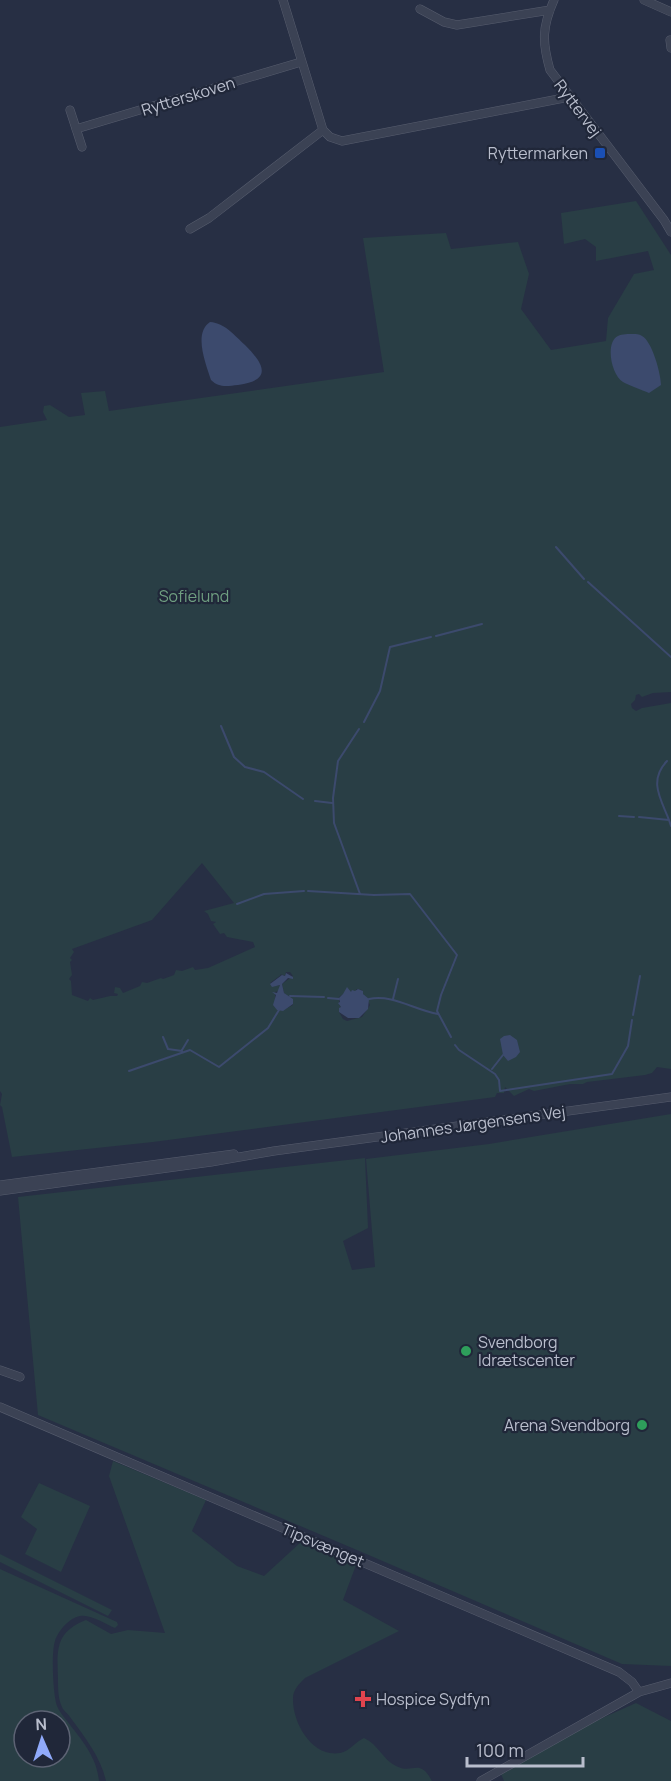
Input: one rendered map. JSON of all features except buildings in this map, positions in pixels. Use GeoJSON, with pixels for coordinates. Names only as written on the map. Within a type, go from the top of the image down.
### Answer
{"type":"FeatureCollection","features":[{"type":"Feature","properties":{"kind":"street"},"geometry":{"type":"LineString","coordinates":[[283,0],[323,130],[330,137],[342,141],[569,97]]}},
{"type":"Feature","properties":{"kind":"street","name":"Ryttervej"},"geometry":{"type":"LineString","coordinates":[[554,0],[544,34],[544,50],[550,70],[569,97],[668,217],[671,232]]}},
{"type":"Feature","properties":{"kind":"street"},"geometry":{"type":"LineString","coordinates":[[644,0],[671,12]]}},
{"type":"Feature","properties":{"kind":"street"},"geometry":{"type":"LineString","coordinates":[[420,9],[444,22],[457,25],[550,10]]}},
{"type":"Feature","properties":{"kind":"street","name":"Rytterskoven"},"geometry":{"type":"LineString","coordinates":[[76,129],[301,62]]}},
{"type":"Feature","properties":{"kind":"street"},"geometry":{"type":"LineString","coordinates":[[70,110],[82,147]]}},
{"type":"Feature","properties":{"kind":"street"},"geometry":{"type":"LineString","coordinates":[[190,229],[209,218],[323,130]]}},
{"type":"Feature","properties":{"kind":"street","name":"Johannes Jørgensens Vej"},"geometry":{"type":"LineString","coordinates":[[0,1191],[671,1097]]}},
{"type":"Feature","properties":{"kind":"street","name":"Johannes Jørgensens Vej"},"geometry":{"type":"LineString","coordinates":[[0,1185],[210,1156],[274,1151]]}},
{"type":"Feature","properties":{"kind":"street"},"geometry":{"type":"LineString","coordinates":[[0,1370],[20,1377]]}},
{"type":"Feature","properties":{"kind":"street","name":"Tipsvænget"},"geometry":{"type":"LineString","coordinates":[[0,1407],[619,1672],[632,1682],[639,1692]]}},
{"type":"Feature","properties":{"kind":"street"},"geometry":{"type":"LineString","coordinates":[[481,1781],[494,1778],[639,1692],[671,1683]]}},
{"type":"Feature","properties":{"kind":"green space","name":"Sofielund"},"geometry":{"type":"Polygon","coordinates":[[[636,201],[671,255],[671,692],[653,693],[642,697],[639,694],[631,704],[636,711],[671,703],[671,1069],[657,1067],[652,1073],[645,1075],[534,1091],[529,1089],[514,1096],[505,1087],[504,1093],[497,1093],[495,1097],[153,1142],[12,1157],[0,1105],[2,1094],[0,1091],[0,427],[47,420],[43,412],[44,406],[50,405],[69,417],[85,415],[81,393],[105,391],[109,411],[384,372],[363,238],[446,233],[451,249],[518,242],[529,274],[521,309],[551,350],[606,341],[608,318],[634,274],[654,270],[648,251],[596,261],[596,247],[585,239],[564,244],[561,213],[636,201]],[[202,863],[152,920],[72,949],[74,952],[70,962],[72,975],[69,979],[72,995],[88,1001],[90,998],[93,1000],[117,996],[118,994],[114,993],[115,987],[120,988],[123,993],[140,986],[142,982],[147,983],[174,975],[176,970],[182,971],[193,967],[195,970],[208,968],[255,947],[253,942],[227,937],[224,933],[220,934],[213,924],[216,922],[211,921],[204,911],[234,903],[202,863]],[[286,972],[285,976],[280,974],[270,983],[280,985],[279,991],[275,992],[277,1010],[293,1005],[291,999],[284,993],[282,984],[293,976],[290,972],[286,972]],[[356,989],[356,991],[339,997],[341,1007],[339,1012],[347,1021],[362,1017],[370,1005],[362,990],[356,989]]]}},
{"type":"Feature","properties":{"kind":"green space","name":"Svendborg Idrætscenter"},"geometry":{"type":"Polygon","coordinates":[[[671,1114],[671,1666],[622,1664],[38,1415],[18,1197],[365,1158],[368,1228],[343,1241],[352,1270],[375,1267],[366,1159],[489,1144],[671,1114]]]}},
{"type":"Feature","properties":{"kind":"green space"},"geometry":{"type":"Polygon","coordinates":[[[113,1461],[206,1500],[192,1531],[237,1566],[264,1576],[301,1542],[356,1565],[343,1600],[399,1631],[305,1678],[293,1695],[296,1717],[306,1736],[321,1750],[340,1753],[364,1738],[391,1763],[407,1769],[419,1768],[432,1781],[106,1781],[92,1748],[72,1720],[72,1709],[63,1709],[61,1704],[58,1669],[60,1643],[68,1630],[86,1620],[111,1634],[128,1630],[165,1633],[109,1476],[113,1461]]]}},
{"type":"Feature","properties":{"kind":"green space"},"geometry":{"type":"Polygon","coordinates":[[[39,1483],[90,1506],[61,1572],[25,1554],[37,1529],[21,1517],[39,1483]]]}},
{"type":"Feature","properties":{"kind":"green space"},"geometry":{"type":"Polygon","coordinates":[[[0,1554],[112,1610],[108,1616],[0,1562],[0,1554]]]}},
{"type":"Feature","properties":{"kind":"green space"},"geometry":{"type":"Polygon","coordinates":[[[0,1569],[117,1622],[118,1625],[115,1628],[89,1616],[80,1616],[68,1622],[56,1637],[53,1655],[54,1693],[59,1709],[12,1709],[12,1769],[72,1769],[72,1727],[92,1756],[99,1781],[0,1781],[0,1569]]]}},
{"type":"Feature","properties":{"kind":"green space"},"geometry":{"type":"Polygon","coordinates":[[[636,1703],[671,1721],[671,1781],[504,1781],[501,1774],[580,1728],[636,1703]]]}},
{"type":"Feature","properties":{"kind":"water"},"geometry":{"type":"Polygon","coordinates":[[[210,322],[225,327],[252,352],[262,370],[257,379],[249,383],[227,386],[211,380],[202,349],[202,333],[210,322]]]}},
{"type":"Feature","properties":{"kind":"water"},"geometry":{"type":"Polygon","coordinates":[[[633,334],[646,339],[658,366],[661,385],[649,393],[623,382],[615,373],[611,359],[614,339],[620,335],[633,334]]]}},
{"type":"Feature","properties":{"kind":"water"},"geometry":{"type":"Polygon","coordinates":[[[286,973],[293,979],[288,978],[282,984],[284,993],[293,999],[293,1004],[283,1011],[277,1010],[273,1005],[276,995],[272,992],[277,993],[280,985],[272,987],[270,984],[282,975],[285,976],[286,973]]]}},
{"type":"Feature","properties":{"kind":"water"},"geometry":{"type":"Polygon","coordinates":[[[347,987],[351,992],[358,989],[363,991],[369,999],[368,1009],[359,1018],[348,1018],[339,1012],[341,1007],[338,1003],[339,998],[347,987]]]}},
{"type":"Feature","properties":{"kind":"water"},"geometry":{"type":"Polygon","coordinates":[[[510,1035],[517,1040],[520,1052],[508,1061],[503,1055],[500,1039],[510,1035]]]}},
{"type":"Feature","properties":{"kind":"waterway"},"geometry":{"type":"LineString","coordinates":[[556,547],[584,579]]}},
{"type":"Feature","properties":{"kind":"waterway"},"geometry":{"type":"LineString","coordinates":[[588,582],[671,657]]}},
{"type":"Feature","properties":{"kind":"waterway"},"geometry":{"type":"LineString","coordinates":[[436,636],[482,624]]}},
{"type":"Feature","properties":{"kind":"waterway"},"geometry":{"type":"LineString","coordinates":[[364,722],[380,691],[390,647],[431,637]]}},
{"type":"Feature","properties":{"kind":"waterway"},"geometry":{"type":"LineString","coordinates":[[221,726],[234,757],[245,767],[264,772],[303,799]]}},
{"type":"Feature","properties":{"kind":"waterway"},"geometry":{"type":"LineString","coordinates":[[359,729],[338,761],[333,798],[334,823],[360,894]]}},
{"type":"Feature","properties":{"kind":"waterway"},"geometry":{"type":"LineString","coordinates":[[667,761],[661,768],[657,783],[669,820]]}},
{"type":"Feature","properties":{"kind":"waterway"},"geometry":{"type":"LineString","coordinates":[[315,801],[332,803]]}},
{"type":"Feature","properties":{"kind":"waterway"},"geometry":{"type":"LineString","coordinates":[[619,816],[634,817]]}},
{"type":"Feature","properties":{"kind":"waterway"},"geometry":{"type":"LineString","coordinates":[[639,817],[669,820],[671,826]]}},
{"type":"Feature","properties":{"kind":"waterway"},"geometry":{"type":"LineString","coordinates":[[237,904],[264,894],[304,891]]}},
{"type":"Feature","properties":{"kind":"waterway"},"geometry":{"type":"LineString","coordinates":[[308,891],[374,895],[410,894],[457,955],[437,1011],[451,1037]]}},
{"type":"Feature","properties":{"kind":"waterway"},"geometry":{"type":"LineString","coordinates":[[633,1015],[640,976]]}},
{"type":"Feature","properties":{"kind":"waterway"},"geometry":{"type":"LineString","coordinates":[[393,999],[398,979]]}},
{"type":"Feature","properties":{"kind":"waterway"},"geometry":{"type":"LineString","coordinates":[[290,996],[324,997]]}},
{"type":"Feature","properties":{"kind":"waterway"},"geometry":{"type":"LineString","coordinates":[[328,998],[339,999]]}},
{"type":"Feature","properties":{"kind":"waterway"},"geometry":{"type":"LineString","coordinates":[[369,999],[395,1000],[438,1014]]}},
{"type":"Feature","properties":{"kind":"waterway"},"geometry":{"type":"LineString","coordinates":[[129,1071],[190,1050],[219,1067],[268,1028],[279,1010]]}},
{"type":"Feature","properties":{"kind":"waterway"},"geometry":{"type":"LineString","coordinates":[[455,1045],[495,1074],[499,1080],[500,1091],[612,1074],[628,1046],[632,1020]]}},
{"type":"Feature","properties":{"kind":"waterway"},"geometry":{"type":"LineString","coordinates":[[163,1037],[168,1049],[182,1051]]}},
{"type":"Feature","properties":{"kind":"waterway"},"geometry":{"type":"LineString","coordinates":[[182,1050],[188,1040]]}},
{"type":"Feature","properties":{"kind":"waterway"},"geometry":{"type":"LineString","coordinates":[[492,1069],[503,1055]]}},
{"type":"Feature","properties":{"kind":"place","name":"Ryttermarken"},"geometry":{"type":"Point","coordinates":[600,153]}},
{"type":"Feature","properties":{"kind":"place","name":"Svendborg Idrætscenter"},"geometry":{"type":"Point","coordinates":[466,1351]}},
{"type":"Feature","properties":{"kind":"place","name":"Arena Svendborg"},"geometry":{"type":"Point","coordinates":[642,1425]}},
{"type":"Feature","properties":{"kind":"place","name":"Hospice Sydfyn"},"geometry":{"type":"Point","coordinates":[363,1699]}}]}
